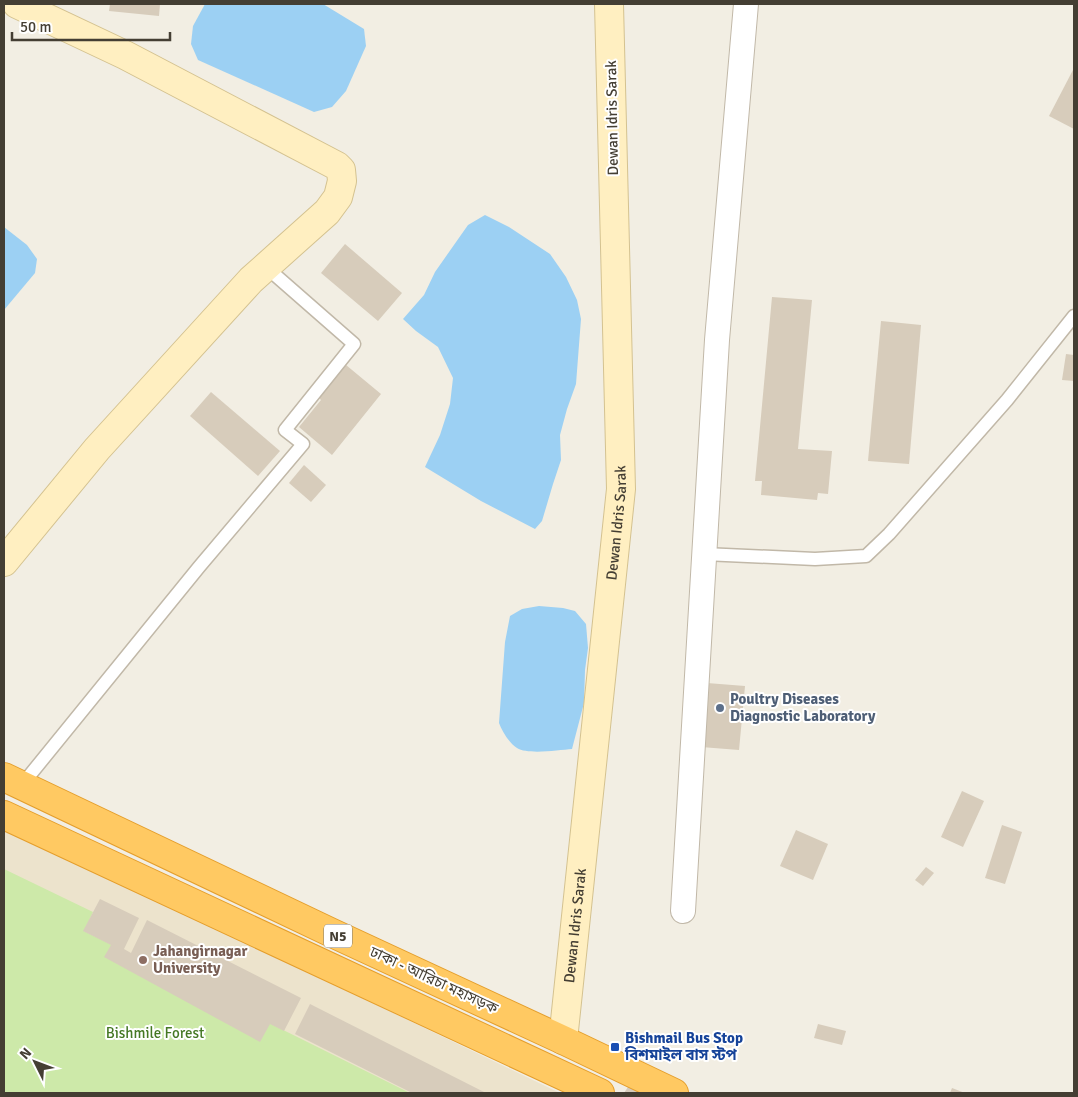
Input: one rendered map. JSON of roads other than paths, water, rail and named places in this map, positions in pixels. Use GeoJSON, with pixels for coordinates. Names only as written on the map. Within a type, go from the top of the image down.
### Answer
{"type":"FeatureCollection","features":[{"type":"Feature","properties":{"kind":"highway","name":"ঢাকা - আরিচা মহাসড়ক"},"geometry":{"type":"LineString","coordinates":[[12,781],[674,1093]]}},
{"type":"Feature","properties":{"kind":"highway","name":"N5"},"geometry":{"type":"LineString","coordinates":[[4,815],[600,1093]]}},
{"type":"Feature","properties":{"kind":"main road"},"geometry":{"type":"LineString","coordinates":[[4,562],[98,449],[251,280],[327,212],[338,197],[342,181],[341,170],[337,166],[125,55],[17,4]]}},
{"type":"Feature","properties":{"kind":"main road","name":"Dewan Idris Sarak"},"geometry":{"type":"LineString","coordinates":[[563,1040],[621,489],[609,4]]}},
{"type":"Feature","properties":{"kind":"street"},"geometry":{"type":"LineString","coordinates":[[683,911],[718,340],[746,4]]}},
{"type":"Feature","properties":{"kind":"lane"},"geometry":{"type":"LineString","coordinates":[[12,781],[199,567],[303,444],[285,430],[354,344],[266,267]]}},
{"type":"Feature","properties":{"kind":"lane"},"geometry":{"type":"LineString","coordinates":[[704,554],[815,559],[866,556],[889,534],[1006,400],[1074,316]]}},
{"type":"Feature","properties":{"kind":"water"},"geometry":{"type":"Polygon","coordinates":[[[205,4],[323,4],[364,29],[366,46],[346,91],[332,107],[314,112],[198,60],[191,44],[193,26],[205,4]]]}},
{"type":"Feature","properties":{"kind":"water"},"geometry":{"type":"Polygon","coordinates":[[[485,215],[509,227],[550,254],[566,277],[577,300],[581,319],[576,384],[560,435],[561,460],[542,521],[535,529],[481,501],[425,467],[440,435],[450,404],[453,378],[438,347],[403,319],[424,295],[435,272],[468,225],[485,215]]]}},
{"type":"Feature","properties":{"kind":"water"},"geometry":{"type":"Polygon","coordinates":[[[4,227],[27,245],[37,259],[35,273],[4,310],[4,227]]]}},
{"type":"Feature","properties":{"kind":"water"},"geometry":{"type":"Polygon","coordinates":[[[539,606],[575,611],[586,624],[588,648],[584,703],[572,749],[522,750],[514,746],[499,723],[505,642],[510,616],[522,609],[539,606]]]}},
{"type":"Feature","properties":{"kind":"place","name":"Poultry Diseases Diagnostic Laboratory"},"geometry":{"type":"Point","coordinates":[720,708]}},
{"type":"Feature","properties":{"kind":"place","name":"Jahangirnagar University"},"geometry":{"type":"Point","coordinates":[143,960]}},
{"type":"Feature","properties":{"kind":"place","name":"Bishmail Bus Stop বিশমাইল বাস স্টপ"},"geometry":{"type":"Point","coordinates":[615,1047]}},
{"type":"Feature","properties":{"kind":"park label","name":"Bishmile Forest"},"geometry":{"type":"Point","coordinates":[155,1033]}}]}
